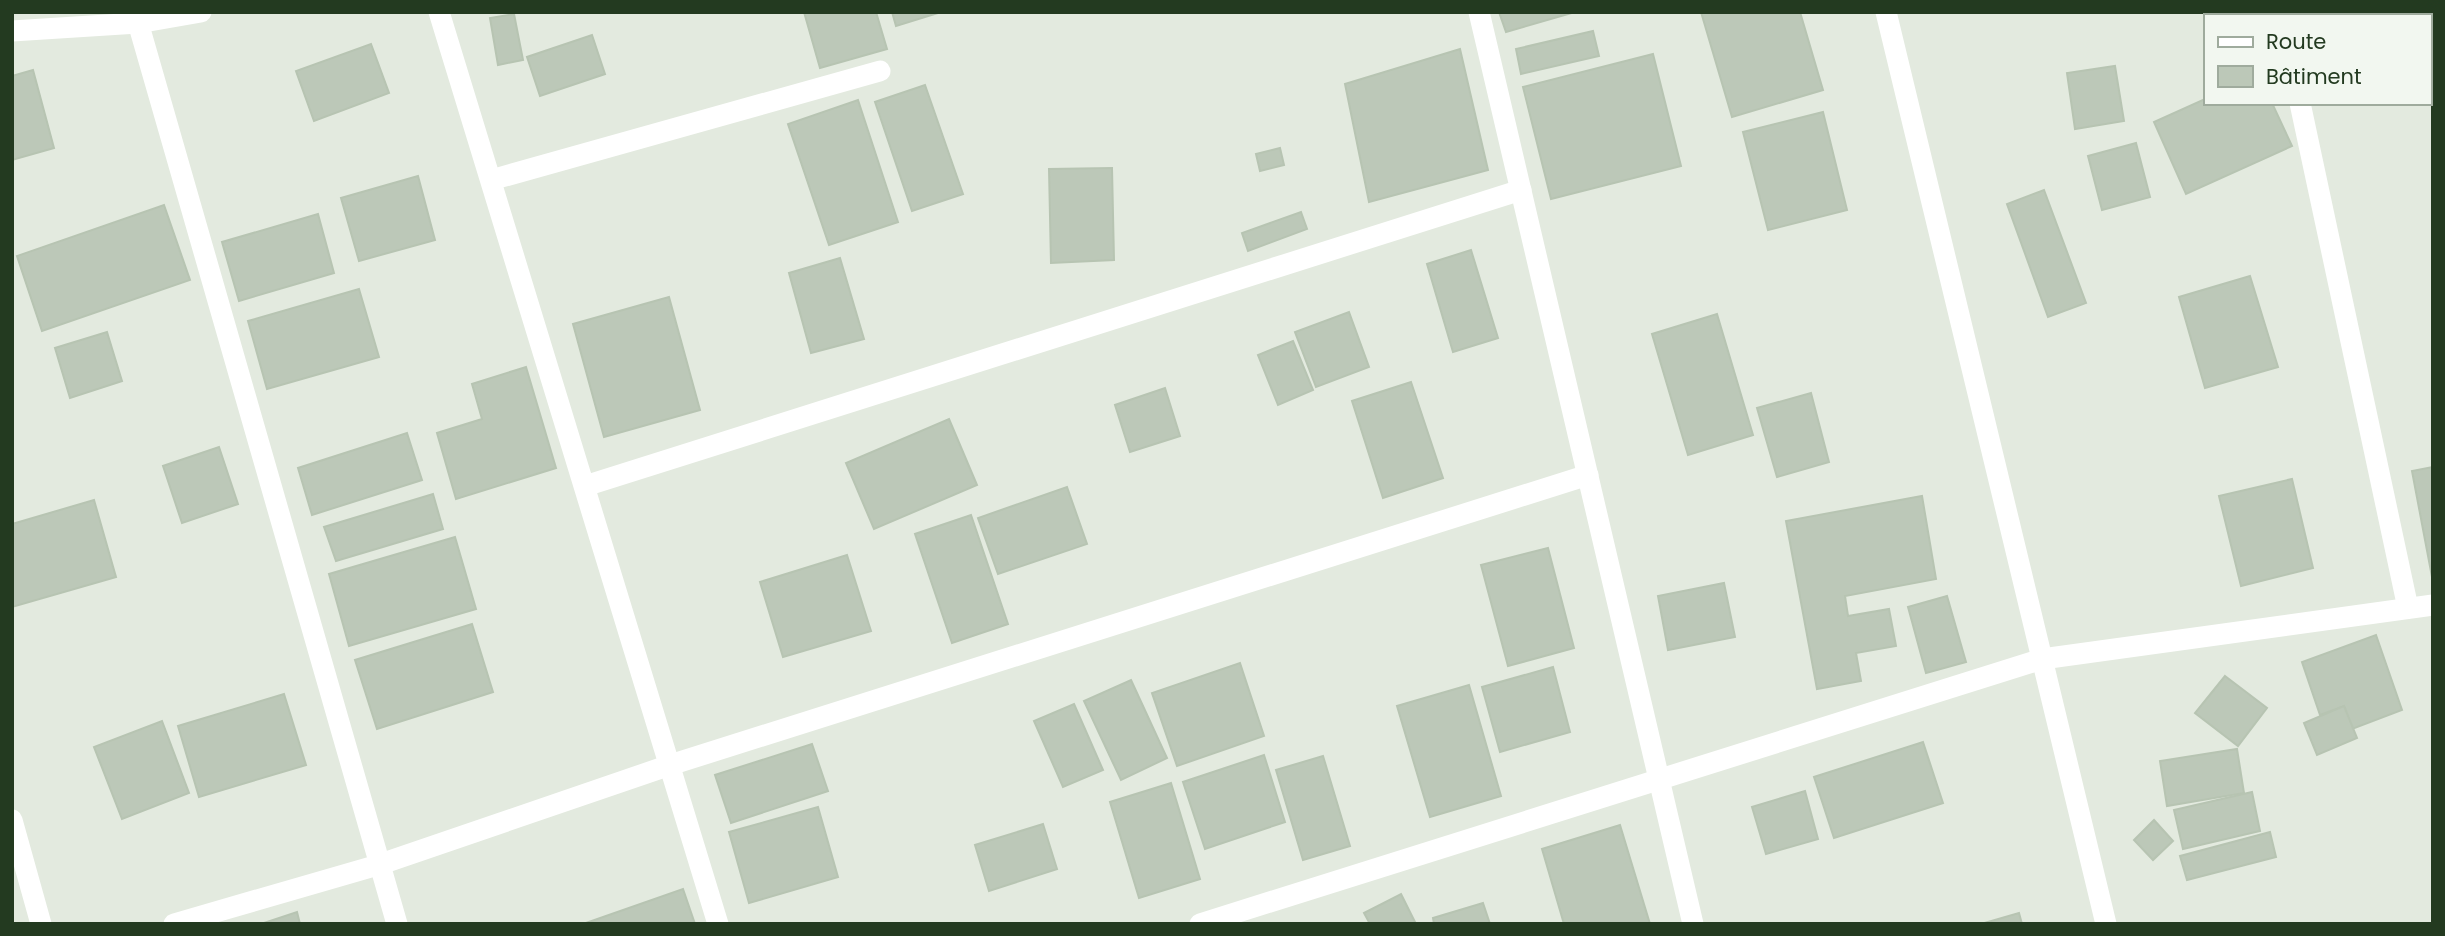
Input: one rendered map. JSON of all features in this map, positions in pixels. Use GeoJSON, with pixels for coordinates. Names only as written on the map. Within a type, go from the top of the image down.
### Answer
{"type":"FeatureCollection","features":[{"type":"Feature","properties":{"kind":"street"},"geometry":{"type":"LineString","coordinates":[[12,30],[201,12]]}},
{"type":"Feature","properties":{"kind":"street"},"geometry":{"type":"LineString","coordinates":[[439,12],[718,924]]}},
{"type":"Feature","properties":{"kind":"street"},"geometry":{"type":"LineString","coordinates":[[1479,12],[1693,924]]}},
{"type":"Feature","properties":{"kind":"street"},"geometry":{"type":"LineString","coordinates":[[1886,12],[2106,924]]}},
{"type":"Feature","properties":{"kind":"street"},"geometry":{"type":"LineString","coordinates":[[137,18],[397,924]]}},
{"type":"Feature","properties":{"kind":"street"},"geometry":{"type":"LineString","coordinates":[[491,180],[880,71]]}},
{"type":"Feature","properties":{"kind":"street"},"geometry":{"type":"LineString","coordinates":[[2300,105],[2408,608]]}},
{"type":"Feature","properties":{"kind":"street"},"geometry":{"type":"LineString","coordinates":[[585,486],[1521,190]]}},
{"type":"Feature","properties":{"kind":"street"},"geometry":{"type":"LineString","coordinates":[[174,924],[378,864],[670,765],[1588,475]]}},
{"type":"Feature","properties":{"kind":"street"},"geometry":{"type":"LineString","coordinates":[[1200,924],[2042,659],[2433,605]]}},
{"type":"Feature","properties":{"kind":"street"},"geometry":{"type":"LineString","coordinates":[[12,820],[41,924]]}},
{"type":"Feature","properties":{"kind":"building"},"geometry":{"type":"Polygon","coordinates":[[[804,12],[876,12],[887,49],[820,68],[804,12]]]}},
{"type":"Feature","properties":{"kind":"building"},"geometry":{"type":"Polygon","coordinates":[[[892,12],[938,12],[938,13],[896,26],[892,12]]]}},
{"type":"Feature","properties":{"kind":"building"},"geometry":{"type":"Polygon","coordinates":[[[1499,12],[1575,12],[1506,32],[1499,12]]]}},
{"type":"Feature","properties":{"kind":"building"},"geometry":{"type":"Polygon","coordinates":[[[1701,12],[1800,12],[1823,90],[1732,117],[1701,12]]]}},
{"type":"Feature","properties":{"kind":"building"},"geometry":{"type":"Polygon","coordinates":[[[2401,12],[2402,14],[2362,14],[2401,12]]]}},
{"type":"Feature","properties":{"kind":"building"},"geometry":{"type":"Polygon","coordinates":[[[514,14],[523,60],[498,65],[490,18],[514,14]]]}},
{"type":"Feature","properties":{"kind":"building"},"geometry":{"type":"Polygon","coordinates":[[[1593,31],[1599,56],[1521,74],[1516,49],[1593,31]]]}},
{"type":"Feature","properties":{"kind":"building"},"geometry":{"type":"Polygon","coordinates":[[[592,35],[605,74],[540,96],[527,57],[592,35]]]}},
{"type":"Feature","properties":{"kind":"building"},"geometry":{"type":"Polygon","coordinates":[[[371,44],[389,93],[314,121],[296,71],[371,44]]]}},
{"type":"Feature","properties":{"kind":"building"},"geometry":{"type":"Polygon","coordinates":[[[1460,49],[1488,170],[1369,202],[1345,84],[1460,49]]]}},
{"type":"Feature","properties":{"kind":"building"},"geometry":{"type":"Polygon","coordinates":[[[1653,54],[1681,166],[1551,199],[1523,87],[1653,54]]]}},
{"type":"Feature","properties":{"kind":"building"},"geometry":{"type":"Polygon","coordinates":[[[2115,66],[2124,121],[2075,129],[2067,73],[2115,66]]]}},
{"type":"Feature","properties":{"kind":"building"},"geometry":{"type":"Polygon","coordinates":[[[33,70],[54,148],[12,160],[12,76],[33,70]]]}},
{"type":"Feature","properties":{"kind":"building"},"geometry":{"type":"Polygon","coordinates":[[[925,85],[963,194],[912,211],[875,102],[925,85]]]}},
{"type":"Feature","properties":{"kind":"building"},"geometry":{"type":"Polygon","coordinates":[[[2204,99],[2204,105],[2273,105],[2292,146],[2186,194],[2154,122],[2204,99]]]}},
{"type":"Feature","properties":{"kind":"building"},"geometry":{"type":"Polygon","coordinates":[[[858,100],[898,222],[829,245],[788,124],[858,100]]]}},
{"type":"Feature","properties":{"kind":"building"},"geometry":{"type":"Polygon","coordinates":[[[1823,112],[1847,210],[1768,230],[1743,132],[1823,112]]]}},
{"type":"Feature","properties":{"kind":"building"},"geometry":{"type":"Polygon","coordinates":[[[2136,143],[2150,197],[2102,210],[2088,156],[2136,143]]]}},
{"type":"Feature","properties":{"kind":"building"},"geometry":{"type":"Polygon","coordinates":[[[1280,148],[1284,165],[1260,171],[1256,154],[1280,148]]]}},
{"type":"Feature","properties":{"kind":"building"},"geometry":{"type":"Polygon","coordinates":[[[1112,168],[1114,260],[1051,263],[1049,169],[1112,168]]]}},
{"type":"Feature","properties":{"kind":"building"},"geometry":{"type":"Polygon","coordinates":[[[418,176],[435,240],[359,261],[341,198],[418,176]]]}},
{"type":"Feature","properties":{"kind":"building"},"geometry":{"type":"Polygon","coordinates":[[[2044,190],[2086,303],[2048,317],[2007,204],[2044,190]]]}},
{"type":"Feature","properties":{"kind":"building"},"geometry":{"type":"Polygon","coordinates":[[[164,205],[190,280],[42,331],[17,256],[164,205]]]}},
{"type":"Feature","properties":{"kind":"building"},"geometry":{"type":"Polygon","coordinates":[[[1301,212],[1307,229],[1248,251],[1242,233],[1301,212]]]}},
{"type":"Feature","properties":{"kind":"building"},"geometry":{"type":"Polygon","coordinates":[[[318,214],[334,273],[239,301],[222,242],[318,214]]]}},
{"type":"Feature","properties":{"kind":"building"},"geometry":{"type":"Polygon","coordinates":[[[1471,250],[1498,338],[1453,352],[1427,264],[1471,250]]]}},
{"type":"Feature","properties":{"kind":"building"},"geometry":{"type":"Polygon","coordinates":[[[840,258],[864,339],[811,353],[789,273],[840,258]]]}},
{"type":"Feature","properties":{"kind":"building"},"geometry":{"type":"Polygon","coordinates":[[[2250,276],[2278,367],[2205,388],[2179,297],[2250,276]]]}},
{"type":"Feature","properties":{"kind":"building"},"geometry":{"type":"Polygon","coordinates":[[[359,289],[379,357],[267,389],[248,321],[359,289]]]}},
{"type":"Feature","properties":{"kind":"building"},"geometry":{"type":"Polygon","coordinates":[[[669,297],[700,410],[604,437],[573,324],[669,297]]]}},
{"type":"Feature","properties":{"kind":"building"},"geometry":{"type":"Polygon","coordinates":[[[1349,312],[1369,367],[1316,387],[1295,332],[1349,312]]]}},
{"type":"Feature","properties":{"kind":"building"},"geometry":{"type":"Polygon","coordinates":[[[1717,314],[1753,435],[1688,455],[1652,334],[1717,314]]]}},
{"type":"Feature","properties":{"kind":"building"},"geometry":{"type":"Polygon","coordinates":[[[107,332],[122,381],[70,398],[55,348],[107,332]]]}},
{"type":"Feature","properties":{"kind":"building"},"geometry":{"type":"Polygon","coordinates":[[[1293,341],[1313,390],[1278,405],[1258,355],[1293,341]]]}},
{"type":"Feature","properties":{"kind":"building"},"geometry":{"type":"Polygon","coordinates":[[[526,367],[556,468],[456,499],[437,433],[482,419],[472,384],[526,367]]]}},
{"type":"Feature","properties":{"kind":"building"},"geometry":{"type":"Polygon","coordinates":[[[1411,382],[1443,478],[1383,498],[1352,401],[1411,382]]]}},
{"type":"Feature","properties":{"kind":"building"},"geometry":{"type":"Polygon","coordinates":[[[1165,388],[1180,436],[1130,452],[1115,405],[1165,388]]]}},
{"type":"Feature","properties":{"kind":"building"},"geometry":{"type":"Polygon","coordinates":[[[1811,393],[1829,462],[1777,477],[1757,408],[1811,393]]]}},
{"type":"Feature","properties":{"kind":"building"},"geometry":{"type":"Polygon","coordinates":[[[949,419],[977,485],[874,529],[846,463],[949,419]]]}},
{"type":"Feature","properties":{"kind":"building"},"geometry":{"type":"Polygon","coordinates":[[[407,433],[422,480],[312,515],[298,468],[407,433]]]}},
{"type":"Feature","properties":{"kind":"building"},"geometry":{"type":"Polygon","coordinates":[[[219,447],[238,504],[182,523],[163,466],[219,447]]]}},
{"type":"Feature","properties":{"kind":"building"},"geometry":{"type":"Polygon","coordinates":[[[2433,467],[2433,577],[2432,577],[2412,471],[2433,467]]]}},
{"type":"Feature","properties":{"kind":"building"},"geometry":{"type":"Polygon","coordinates":[[[2292,479],[2313,568],[2241,586],[2219,496],[2292,479]]]}},
{"type":"Feature","properties":{"kind":"building"},"geometry":{"type":"Polygon","coordinates":[[[1067,487],[1087,544],[998,574],[978,518],[1067,487]]]}},
{"type":"Feature","properties":{"kind":"building"},"geometry":{"type":"Polygon","coordinates":[[[433,494],[443,529],[336,561],[324,527],[433,494]]]}},
{"type":"Feature","properties":{"kind":"building"},"geometry":{"type":"Polygon","coordinates":[[[1922,496],[1936,579],[1845,596],[1848,616],[1889,609],[1896,646],[1856,653],[1861,681],[1817,689],[1786,521],[1922,496]]]}},
{"type":"Feature","properties":{"kind":"building"},"geometry":{"type":"Polygon","coordinates":[[[94,500],[116,577],[12,607],[12,524],[94,500]]]}},
{"type":"Feature","properties":{"kind":"building"},"geometry":{"type":"Polygon","coordinates":[[[971,515],[1008,624],[952,643],[915,534],[971,515]]]}},
{"type":"Feature","properties":{"kind":"building"},"geometry":{"type":"Polygon","coordinates":[[[455,537],[476,609],[349,646],[329,574],[455,537]]]}},
{"type":"Feature","properties":{"kind":"building"},"geometry":{"type":"Polygon","coordinates":[[[1548,548],[1574,648],[1508,666],[1481,565],[1548,548]]]}},
{"type":"Feature","properties":{"kind":"building"},"geometry":{"type":"Polygon","coordinates":[[[847,555],[871,631],[783,657],[760,582],[847,555]]]}},
{"type":"Feature","properties":{"kind":"building"},"geometry":{"type":"Polygon","coordinates":[[[1724,583],[1735,637],[1668,650],[1658,596],[1724,583]]]}},
{"type":"Feature","properties":{"kind":"building"},"geometry":{"type":"Polygon","coordinates":[[[1947,596],[1966,662],[1926,673],[1908,607],[1947,596]]]}},
{"type":"Feature","properties":{"kind":"building"},"geometry":{"type":"Polygon","coordinates":[[[472,624],[493,692],[377,729],[355,660],[472,624]]]}},
{"type":"Feature","properties":{"kind":"building"},"geometry":{"type":"Polygon","coordinates":[[[2376,635],[2402,710],[2352,729],[2344,706],[2320,715],[2302,662],[2376,635]]]}},
{"type":"Feature","properties":{"kind":"building"},"geometry":{"type":"Polygon","coordinates":[[[1240,663],[1264,736],[1177,766],[1152,693],[1240,663]]]}},
{"type":"Feature","properties":{"kind":"building"},"geometry":{"type":"Polygon","coordinates":[[[1553,667],[1570,732],[1500,752],[1482,687],[1553,667]]]}},
{"type":"Feature","properties":{"kind":"building"},"geometry":{"type":"Polygon","coordinates":[[[2225,676],[2267,708],[2238,746],[2195,713],[2225,676]]]}},
{"type":"Feature","properties":{"kind":"building"},"geometry":{"type":"Polygon","coordinates":[[[1131,680],[1167,758],[1121,780],[1084,701],[1131,680]]]}},
{"type":"Feature","properties":{"kind":"building"},"geometry":{"type":"Polygon","coordinates":[[[1469,685],[1501,796],[1430,817],[1397,706],[1469,685]]]}},
{"type":"Feature","properties":{"kind":"building"},"geometry":{"type":"Polygon","coordinates":[[[284,694],[306,765],[199,797],[178,726],[284,694]]]}},
{"type":"Feature","properties":{"kind":"building"},"geometry":{"type":"Polygon","coordinates":[[[1074,704],[1103,770],[1063,787],[1034,721],[1074,704]]]}},
{"type":"Feature","properties":{"kind":"building"},"geometry":{"type":"Polygon","coordinates":[[[2344,706],[2357,738],[2317,755],[2304,723],[2344,706]]]}},
{"type":"Feature","properties":{"kind":"building"},"geometry":{"type":"Polygon","coordinates":[[[162,721],[189,793],[122,819],[94,747],[162,721]]]}},
{"type":"Feature","properties":{"kind":"building"},"geometry":{"type":"Polygon","coordinates":[[[1923,742],[1943,803],[1834,838],[1814,777],[1923,742]]]}},
{"type":"Feature","properties":{"kind":"building"},"geometry":{"type":"Polygon","coordinates":[[[812,744],[828,791],[731,823],[715,775],[812,744]]]}},
{"type":"Feature","properties":{"kind":"building"},"geometry":{"type":"Polygon","coordinates":[[[2237,749],[2244,793],[2167,806],[2160,761],[2237,749]]]}},
{"type":"Feature","properties":{"kind":"building"},"geometry":{"type":"Polygon","coordinates":[[[1264,755],[1285,822],[1205,849],[1183,782],[1264,755]]]}},
{"type":"Feature","properties":{"kind":"building"},"geometry":{"type":"Polygon","coordinates":[[[1323,756],[1350,846],[1303,860],[1276,770],[1323,756]]]}},
{"type":"Feature","properties":{"kind":"building"},"geometry":{"type":"Polygon","coordinates":[[[1171,783],[1200,879],[1139,898],[1110,802],[1171,783]]]}},
{"type":"Feature","properties":{"kind":"building"},"geometry":{"type":"Polygon","coordinates":[[[1805,791],[1818,839],[1766,854],[1752,807],[1805,791]]]}},
{"type":"Feature","properties":{"kind":"building"},"geometry":{"type":"Polygon","coordinates":[[[2252,792],[2260,831],[2183,849],[2174,810],[2252,792]]]}},
{"type":"Feature","properties":{"kind":"building"},"geometry":{"type":"Polygon","coordinates":[[[818,807],[838,877],[749,903],[729,832],[818,807]]]}},
{"type":"Feature","properties":{"kind":"building"},"geometry":{"type":"Polygon","coordinates":[[[2154,820],[2173,841],[2153,860],[2134,840],[2154,820]]]}},
{"type":"Feature","properties":{"kind":"building"},"geometry":{"type":"Polygon","coordinates":[[[1043,824],[1057,869],[989,891],[975,845],[1043,824]]]}},
{"type":"Feature","properties":{"kind":"building"},"geometry":{"type":"Polygon","coordinates":[[[1620,825],[1650,924],[1564,924],[1542,849],[1620,825]]]}},
{"type":"Feature","properties":{"kind":"building"},"geometry":{"type":"Polygon","coordinates":[[[2270,832],[2276,857],[2187,880],[2180,856],[2270,832]]]}},
{"type":"Feature","properties":{"kind":"building"},"geometry":{"type":"Polygon","coordinates":[[[683,889],[695,924],[586,923],[683,889]]]}},
{"type":"Feature","properties":{"kind":"building"},"geometry":{"type":"Polygon","coordinates":[[[1401,894],[1416,924],[1370,924],[1364,913],[1401,894]]]}},
{"type":"Feature","properties":{"kind":"building"},"geometry":{"type":"Polygon","coordinates":[[[1483,903],[1490,924],[1434,924],[1433,918],[1483,903]]]}},
{"type":"Feature","properties":{"kind":"building"},"geometry":{"type":"Polygon","coordinates":[[[297,912],[300,924],[261,924],[297,912]]]}},
{"type":"Feature","properties":{"kind":"building"},"geometry":{"type":"Polygon","coordinates":[[[2019,913],[2022,924],[1981,924],[2019,913]]]}}]}
